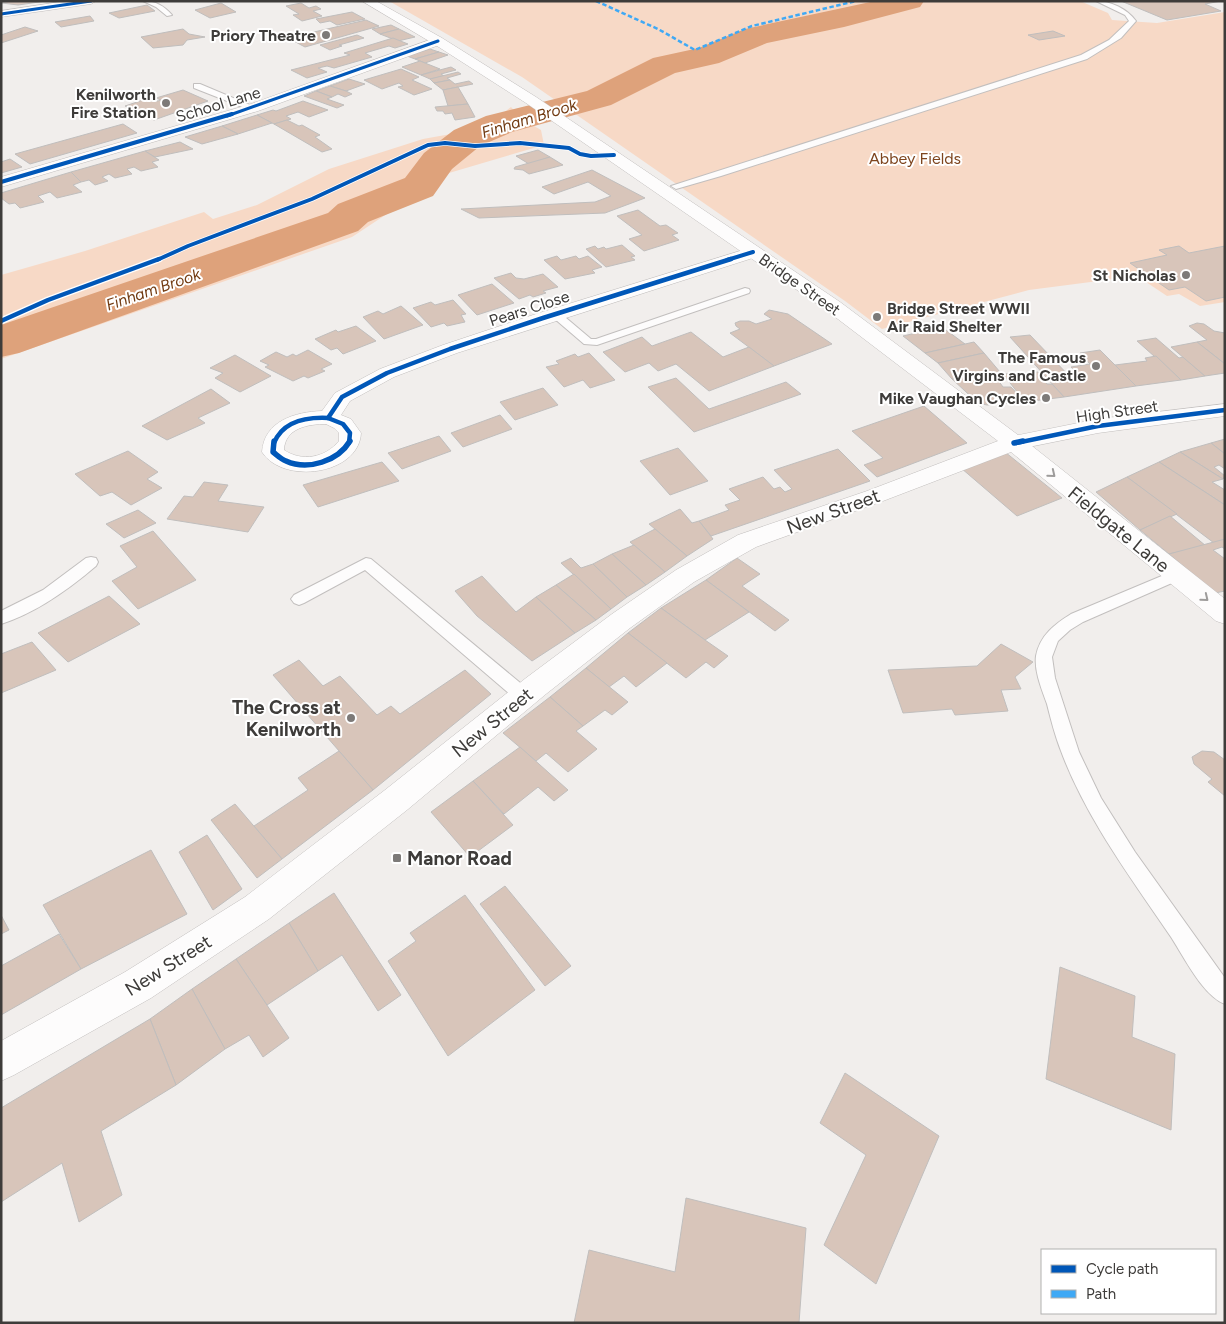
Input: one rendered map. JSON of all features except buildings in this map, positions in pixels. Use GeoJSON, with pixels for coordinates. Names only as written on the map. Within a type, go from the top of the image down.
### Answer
{"type":"FeatureCollection","features":[{"type":"Feature","properties":{"kind":"main road"},"geometry":{"type":"LineString","coordinates":[[1,14],[91,1]]}},
{"type":"Feature","properties":{"kind":"main road","name":"Bridge Street"},"geometry":{"type":"LineString","coordinates":[[367,1],[438,41],[599,144],[833,306],[1014,443]]}},
{"type":"Feature","properties":{"kind":"main road","name":"School Lane"},"geometry":{"type":"LineString","coordinates":[[1,182],[253,108],[438,41]]}},
{"type":"Feature","properties":{"kind":"main road","name":"Pears Close"},"geometry":{"type":"LineString","coordinates":[[328,418],[342,397],[387,373],[450,349],[555,314],[753,252]]}},
{"type":"Feature","properties":{"kind":"main road","name":"High Street"},"geometry":{"type":"LineString","coordinates":[[1014,443],[1098,426],[1225,410]]}},
{"type":"Feature","properties":{"kind":"main road","name":"Fieldgate Lane"},"geometry":{"type":"LineString","coordinates":[[1014,443],[1225,614]]}},
{"type":"Feature","properties":{"kind":"main road","name":"New Street"},"geometry":{"type":"LineString","coordinates":[[1,1062],[138,985],[257,908],[524,696],[621,621],[685,576],[747,541],[875,496],[1014,443]]}},
{"type":"Feature","properties":{"kind":"lane"},"geometry":{"type":"LineString","coordinates":[[146,1],[158,6],[169,15]]}},
{"type":"Feature","properties":{"kind":"lane"},"geometry":{"type":"LineString","coordinates":[[676,186],[1084,57],[1106,44],[1129,26],[1133,20],[1127,14],[1099,1]]}},
{"type":"Feature","properties":{"kind":"lane"},"geometry":{"type":"LineString","coordinates":[[196,86],[253,108]]}},
{"type":"Feature","properties":{"kind":"lane"},"geometry":{"type":"LineString","coordinates":[[555,314],[588,342],[597,342],[745,291]]}},
{"type":"Feature","properties":{"kind":"lane"},"geometry":{"type":"LineString","coordinates":[[1,618],[42,600],[59,589],[91,562]]}},
{"type":"Feature","properties":{"kind":"lane"},"geometry":{"type":"LineString","coordinates":[[299,599],[366,563],[524,696]]}},
{"type":"Feature","properties":{"kind":"lane"},"geometry":{"type":"LineString","coordinates":[[1176,575],[1077,618],[1064,626],[1051,638],[1044,657],[1047,678],[1070,752],[1094,804],[1209,976],[1225,994]]}},
{"type":"Feature","properties":{"kind":"green space","name":"Abbey Fields"},"geometry":{"type":"Polygon","coordinates":[[[389,1],[1080,1],[1108,13],[1112,20],[1157,23],[1225,12],[1225,302],[1200,306],[1179,294],[1167,296],[1137,276],[1029,290],[882,329],[845,301],[522,77],[389,1]]]}},
{"type":"Feature","properties":{"kind":"green space"},"geometry":{"type":"Polygon","coordinates":[[[511,107],[522,119],[541,130],[544,145],[449,173],[352,237],[1,359],[1,275],[85,251],[204,212],[213,219],[257,205],[329,169],[423,139],[462,132],[492,122],[511,107]]]}},
{"type":"Feature","properties":{"kind":"waterway","name":"Finham Brook"},"geometry":{"type":"LineString","coordinates":[[1,342],[343,222],[353,213],[419,187],[438,161],[467,138],[499,124],[599,98],[665,65],[708,56],[756,36],[787,28],[844,18],[910,1]]}},
{"type":"Feature","properties":{"kind":"marked path"},"geometry":{"type":"LineString","coordinates":[[596,1],[658,29],[695,50],[752,26],[856,1]]}},
{"type":"Feature","properties":{"kind":"cycle path"},"geometry":{"type":"LineString","coordinates":[[1,14],[91,1]]}},
{"type":"Feature","properties":{"kind":"cycle path"},"geometry":{"type":"LineString","coordinates":[[1,182],[253,108],[438,41]]}},
{"type":"Feature","properties":{"kind":"cycle path"},"geometry":{"type":"LineString","coordinates":[[1,321],[48,300],[142,267],[188,246],[312,199],[428,145],[445,143],[475,146],[520,143],[569,148],[580,154],[591,156],[614,155]]}},
{"type":"Feature","properties":{"kind":"cycle path"},"geometry":{"type":"LineString","coordinates":[[328,418],[300,420],[283,428],[274,442],[273,452],[286,461],[301,465],[316,464],[331,459],[343,451],[350,442],[350,433],[343,424],[328,418],[342,397],[387,373],[450,349],[543,318],[753,252]]}},
{"type":"Feature","properties":{"kind":"cycle path"},"geometry":{"type":"LineString","coordinates":[[1014,443],[1098,426],[1225,410]]}},
{"type":"Feature","properties":{"kind":"place","name":"Priory Theatre"},"geometry":{"type":"Point","coordinates":[326,35]}},
{"type":"Feature","properties":{"kind":"place","name":"Kenilworth Fire Station"},"geometry":{"type":"Point","coordinates":[166,103]}},
{"type":"Feature","properties":{"kind":"place","name":"St Nicholas"},"geometry":{"type":"Point","coordinates":[1186,275]}},
{"type":"Feature","properties":{"kind":"place","name":"Bridge Street WWII Air Raid Shelter"},"geometry":{"type":"Point","coordinates":[877,317]}},
{"type":"Feature","properties":{"kind":"place","name":"The Famous Virgins and Castle"},"geometry":{"type":"Point","coordinates":[1096,366]}},
{"type":"Feature","properties":{"kind":"place","name":"Mike Vaughan Cycles"},"geometry":{"type":"Point","coordinates":[1046,398]}},
{"type":"Feature","properties":{"kind":"place","name":"The Cross at Kenilworth"},"geometry":{"type":"Point","coordinates":[351,718]}},
{"type":"Feature","properties":{"kind":"place","name":"Manor Road"},"geometry":{"type":"Point","coordinates":[397,858]}}]}
